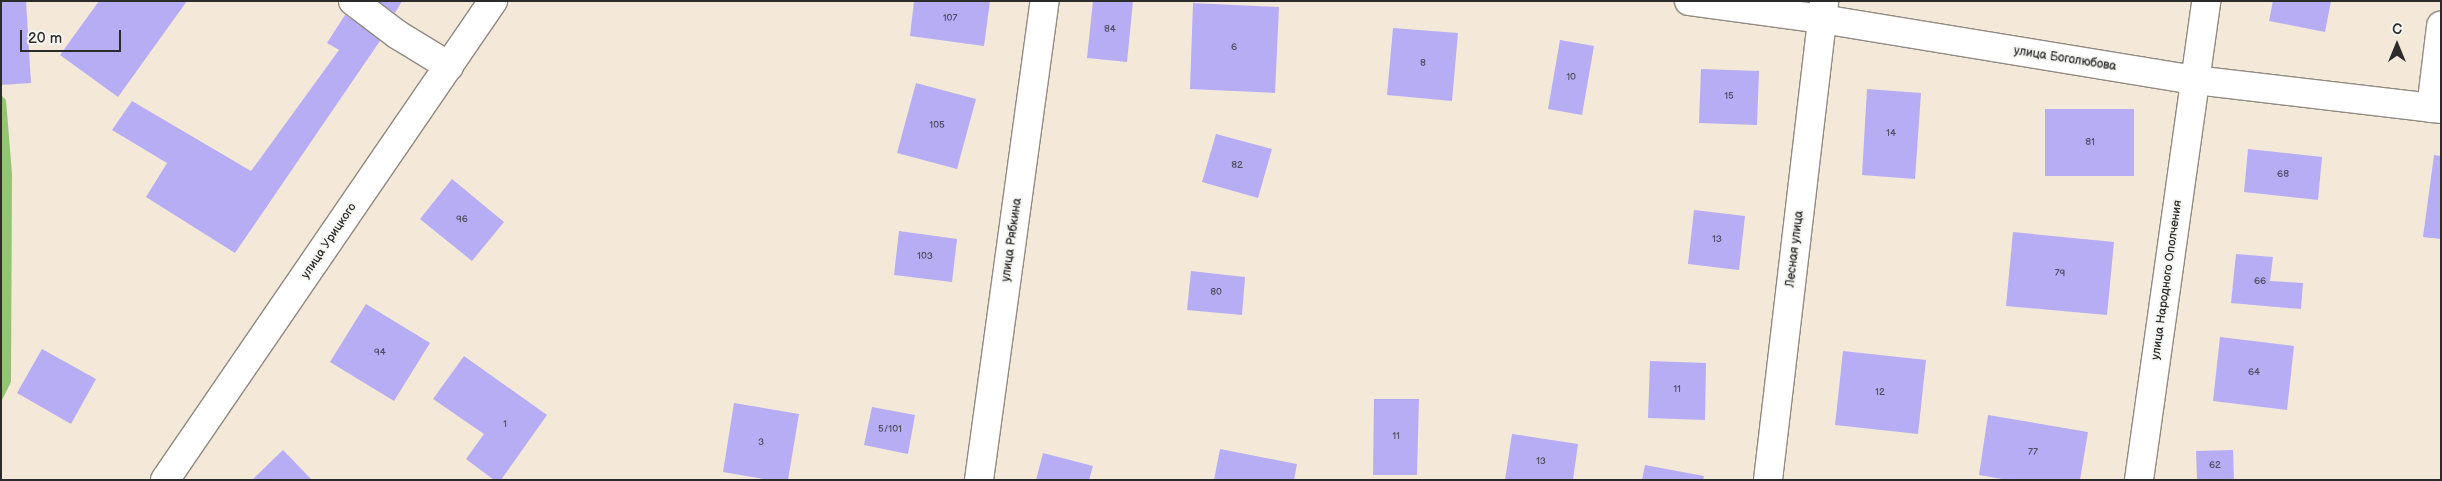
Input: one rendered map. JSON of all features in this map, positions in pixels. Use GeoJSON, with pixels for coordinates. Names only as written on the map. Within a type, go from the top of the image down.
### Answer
{"type":"FeatureCollection","features":[{"type":"Feature","properties":{"kind":"street"},"geometry":{"type":"LineString","coordinates":[[353,1],[398,35],[449,66]]}},
{"type":"Feature","properties":{"kind":"street","name":"улица Урицкого"},"geometry":{"type":"LineString","coordinates":[[165,480],[493,1]]}},
{"type":"Feature","properties":{"kind":"street","name":"улица Рябкина"},"geometry":{"type":"LineString","coordinates":[[979,480],[1045,1]]}},
{"type":"Feature","properties":{"kind":"street","name":"улица Боголюбова"},"geometry":{"type":"LineString","coordinates":[[1689,1],[1823,10],[2195,80],[2436,109]]}},
{"type":"Feature","properties":{"kind":"street","name":"улица Народного Ополчения"},"geometry":{"type":"LineString","coordinates":[[2139,480],[2206,1]]}},
{"type":"Feature","properties":{"kind":"street","name":"Лесная улица"},"geometry":{"type":"LineString","coordinates":[[1768,480],[1823,10]]}},
{"type":"Feature","properties":{"kind":"street"},"geometry":{"type":"LineString","coordinates":[[2436,109],[2441,26]]}},
{"type":"Feature","properties":{"kind":"green space"},"geometry":{"type":"Polygon","coordinates":[[[1,95],[6,100],[12,174],[11,382],[1,402],[1,95]]]}},
{"type":"Feature","properties":{"kind":"building"},"geometry":{"type":"Polygon","coordinates":[[[1,1],[26,1],[31,83],[1,85],[1,1]]]}},
{"type":"Feature","properties":{"kind":"building"},"geometry":{"type":"Polygon","coordinates":[[[99,1],[187,1],[118,97],[60,55],[99,1]]]}},
{"type":"Feature","properties":{"kind":"building"},"geometry":{"type":"Polygon","coordinates":[[[377,1],[402,1],[395,13],[377,1]]]}},
{"type":"Feature","properties":{"kind":"building"},"geometry":{"type":"Polygon","coordinates":[[[914,1],[990,1],[984,46],[910,36],[914,1]]]}},
{"type":"Feature","properties":{"kind":"building"},"geometry":{"type":"Polygon","coordinates":[[[1093,1],[1133,1],[1127,62],[1087,58],[1093,1]]]}},
{"type":"Feature","properties":{"kind":"building"},"geometry":{"type":"Polygon","coordinates":[[[2273,1],[2331,1],[2325,32],[2269,21],[2273,1]]]}},
{"type":"Feature","properties":{"kind":"building"},"geometry":{"type":"Polygon","coordinates":[[[1193,3],[1279,7],[1275,93],[1190,89],[1193,3]]]}},
{"type":"Feature","properties":{"kind":"building"},"geometry":{"type":"Polygon","coordinates":[[[345,15],[382,38],[235,253],[146,197],[167,163],[112,130],[132,101],[251,171],[339,50],[327,43],[345,15]]]}},
{"type":"Feature","properties":{"kind":"building"},"geometry":{"type":"Polygon","coordinates":[[[1393,28],[1458,33],[1452,101],[1387,95],[1393,28]]]}},
{"type":"Feature","properties":{"kind":"building"},"geometry":{"type":"Polygon","coordinates":[[[1560,40],[1594,46],[1582,115],[1548,109],[1560,40]]]}},
{"type":"Feature","properties":{"kind":"building"},"geometry":{"type":"Polygon","coordinates":[[[1701,69],[1759,71],[1757,125],[1699,123],[1701,69]]]}},
{"type":"Feature","properties":{"kind":"building"},"geometry":{"type":"Polygon","coordinates":[[[916,83],[976,99],[957,169],[897,153],[916,83]]]}},
{"type":"Feature","properties":{"kind":"building"},"geometry":{"type":"Polygon","coordinates":[[[1867,89],[1921,93],[1915,179],[1862,175],[1867,89]]]}},
{"type":"Feature","properties":{"kind":"building"},"geometry":{"type":"Polygon","coordinates":[[[2045,109],[2134,109],[2134,176],[2045,176],[2045,109]]]}},
{"type":"Feature","properties":{"kind":"building"},"geometry":{"type":"Polygon","coordinates":[[[1216,134],[1272,149],[1258,198],[1202,182],[1216,134]]]}},
{"type":"Feature","properties":{"kind":"building"},"geometry":{"type":"Polygon","coordinates":[[[2248,149],[2322,157],[2318,200],[2244,192],[2248,149]]]}},
{"type":"Feature","properties":{"kind":"building"},"geometry":{"type":"Polygon","coordinates":[[[2434,155],[2441,156],[2441,239],[2423,237],[2434,155]]]}},
{"type":"Feature","properties":{"kind":"building"},"geometry":{"type":"Polygon","coordinates":[[[452,179],[504,222],[472,261],[420,219],[452,179]]]}},
{"type":"Feature","properties":{"kind":"building"},"geometry":{"type":"Polygon","coordinates":[[[1694,210],[1745,216],[1739,270],[1688,264],[1694,210]]]}},
{"type":"Feature","properties":{"kind":"building"},"geometry":{"type":"Polygon","coordinates":[[[899,231],[957,239],[952,282],[894,275],[899,231]]]}},
{"type":"Feature","properties":{"kind":"building"},"geometry":{"type":"Polygon","coordinates":[[[2013,232],[2114,242],[2107,315],[2006,306],[2013,232]]]}},
{"type":"Feature","properties":{"kind":"building"},"geometry":{"type":"Polygon","coordinates":[[[2236,254],[2273,257],[2270,281],[2303,283],[2301,309],[2231,303],[2236,254]]]}},
{"type":"Feature","properties":{"kind":"building"},"geometry":{"type":"Polygon","coordinates":[[[1191,271],[1245,277],[1242,315],[1187,310],[1191,271]]]}},
{"type":"Feature","properties":{"kind":"building"},"geometry":{"type":"Polygon","coordinates":[[[366,304],[430,343],[394,401],[330,362],[366,304]]]}},
{"type":"Feature","properties":{"kind":"building"},"geometry":{"type":"Polygon","coordinates":[[[2220,337],[2294,346],[2287,410],[2213,401],[2220,337]]]}},
{"type":"Feature","properties":{"kind":"building"},"geometry":{"type":"Polygon","coordinates":[[[42,349],[96,379],[71,424],[17,393],[42,349]]]}},
{"type":"Feature","properties":{"kind":"building"},"geometry":{"type":"Polygon","coordinates":[[[1843,351],[1926,360],[1918,434],[1835,425],[1843,351]]]}},
{"type":"Feature","properties":{"kind":"building"},"geometry":{"type":"Polygon","coordinates":[[[464,356],[547,415],[501,480],[494,480],[466,459],[484,434],[433,399],[464,356]]]}},
{"type":"Feature","properties":{"kind":"building"},"geometry":{"type":"Polygon","coordinates":[[[1650,361],[1706,363],[1705,420],[1648,418],[1650,361]]]}},
{"type":"Feature","properties":{"kind":"building"},"geometry":{"type":"Polygon","coordinates":[[[1374,399],[1419,399],[1417,475],[1373,475],[1374,399]]]}},
{"type":"Feature","properties":{"kind":"building"},"geometry":{"type":"Polygon","coordinates":[[[734,403],[799,414],[788,480],[770,480],[723,472],[734,403]]]}},
{"type":"Feature","properties":{"kind":"building"},"geometry":{"type":"Polygon","coordinates":[[[872,407],[915,415],[908,454],[864,445],[872,407]]]}},
{"type":"Feature","properties":{"kind":"building"},"geometry":{"type":"Polygon","coordinates":[[[1988,415],[2088,432],[2080,480],[2008,480],[1979,475],[1988,415]]]}},
{"type":"Feature","properties":{"kind":"building"},"geometry":{"type":"Polygon","coordinates":[[[1512,434],[1578,444],[1573,480],[1505,480],[1512,434]]]}},
{"type":"Feature","properties":{"kind":"building"},"geometry":{"type":"Polygon","coordinates":[[[1220,449],[1297,464],[1294,480],[1214,480],[1220,449]]]}},
{"type":"Feature","properties":{"kind":"building"},"geometry":{"type":"Polygon","coordinates":[[[283,450],[312,480],[252,480],[283,450]]]}},
{"type":"Feature","properties":{"kind":"building"},"geometry":{"type":"Polygon","coordinates":[[[2233,450],[2234,480],[2197,480],[2196,451],[2233,450]]]}},
{"type":"Feature","properties":{"kind":"building"},"geometry":{"type":"Polygon","coordinates":[[[1043,453],[1093,466],[1089,480],[1036,480],[1043,453]]]}},
{"type":"Feature","properties":{"kind":"building"},"geometry":{"type":"Polygon","coordinates":[[[1645,465],[1704,476],[1703,480],[1642,480],[1645,465]]]}}]}
